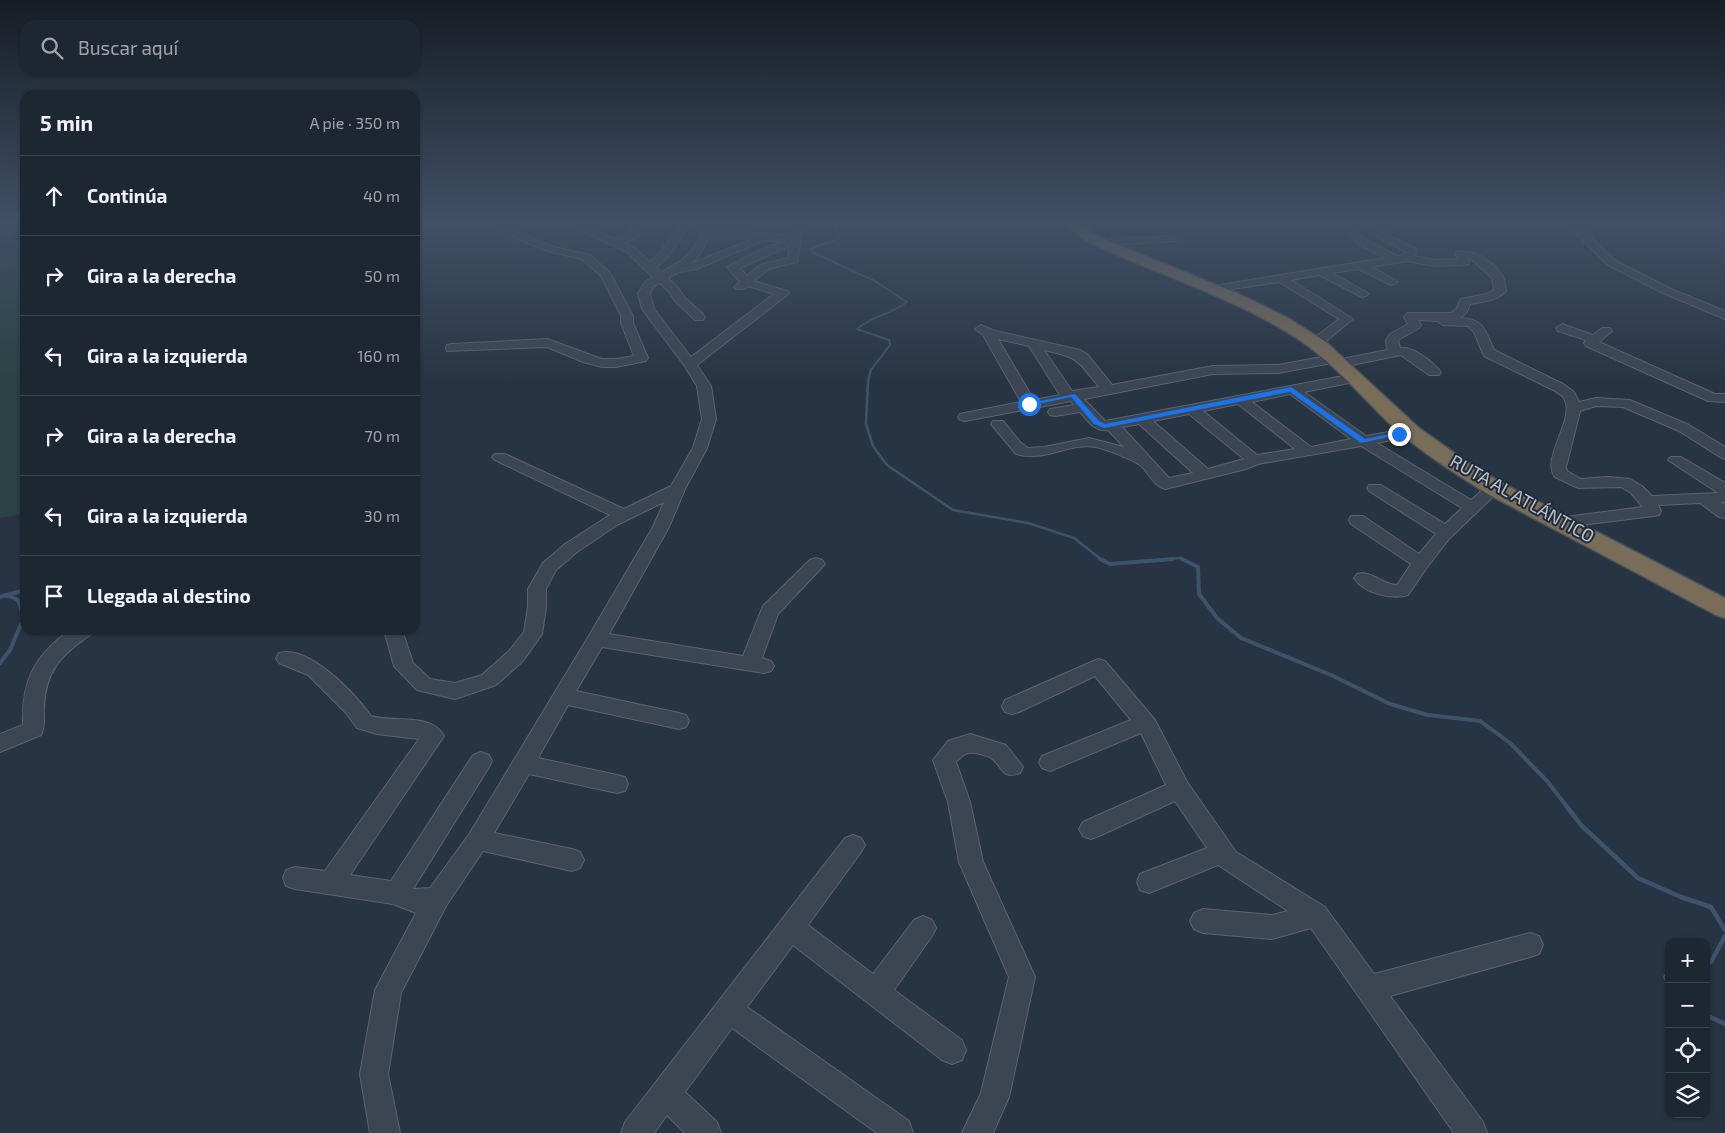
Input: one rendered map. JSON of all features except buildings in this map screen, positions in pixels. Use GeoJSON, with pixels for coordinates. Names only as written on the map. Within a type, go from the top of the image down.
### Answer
{"type":"FeatureCollection","features":[{"type":"Feature","properties":{"kind":"highway","name":"RUTA AL ATLÁNTICO"},"geometry":{"type":"LineString","coordinates":[[1180,277],[1277,318],[1307,337],[1452,453],[1474,468],[1725,600]]}},
{"type":"Feature","properties":{"kind":"highway","name":"RUTA AL ATLÁNTICO"},"geometry":{"type":"LineString","coordinates":[[1194,277],[1291,320],[1321,339],[1345,366],[1411,432],[1494,488],[1725,609]]}},
{"type":"Feature","properties":{"kind":"street"},"geometry":{"type":"LineString","coordinates":[[452,348],[547,343],[560,345],[590,360],[604,364],[641,358],[627,323],[627,316],[607,277]]}},
{"type":"Feature","properties":{"kind":"street"},"geometry":{"type":"LineString","coordinates":[[384,1133],[374,1074],[388,990],[437,898],[478,840],[597,639],[661,527],[677,489],[700,448],[709,419],[704,386],[690,364],[648,310],[644,293],[645,288],[656,277]]}},
{"type":"Feature","properties":{"kind":"street"},"geometry":{"type":"LineString","coordinates":[[665,277],[699,317]]}},
{"type":"Feature","properties":{"kind":"street"},"geometry":{"type":"LineString","coordinates":[[690,364],[783,293],[743,285],[738,277]]}},
{"type":"Feature","properties":{"kind":"street"},"geometry":{"type":"LineString","coordinates":[[743,285],[752,277]]}},
{"type":"Feature","properties":{"kind":"street"},"geometry":{"type":"LineString","coordinates":[[1220,288],[1288,277]]}},
{"type":"Feature","properties":{"kind":"street"},"geometry":{"type":"LineString","coordinates":[[1330,277],[1362,294]]}},
{"type":"Feature","properties":{"kind":"street"},"geometry":{"type":"LineString","coordinates":[[1381,277],[1391,282]]}},
{"type":"Feature","properties":{"kind":"street"},"geometry":{"type":"LineString","coordinates":[[1434,318],[1456,315],[1463,308],[1465,301],[1496,294],[1500,291],[1498,277]]}},
{"type":"Feature","properties":{"kind":"street"},"geometry":{"type":"LineString","coordinates":[[1639,277],[1667,291],[1725,315]]}},
{"type":"Feature","properties":{"kind":"street"},"geometry":{"type":"LineString","coordinates":[[1280,278],[1347,319],[1321,339]]}},
{"type":"Feature","properties":{"kind":"street"},"geometry":{"type":"LineString","coordinates":[[627,316],[648,310]]}},
{"type":"Feature","properties":{"kind":"street"},"geometry":{"type":"LineString","coordinates":[[1394,352],[1392,340],[1394,337],[1415,325],[1411,316],[1434,318],[1447,322],[1464,321],[1475,326],[1480,331],[1489,353],[1570,395],[1574,408],[1558,467],[1560,474],[1576,483],[1624,481],[1632,485],[1653,511],[1650,513],[1573,521]]}},
{"type":"Feature","properties":{"kind":"street"},"geometry":{"type":"LineString","coordinates":[[1562,328],[1594,339]]}},
{"type":"Feature","properties":{"kind":"street"},"geometry":{"type":"LineString","coordinates":[[1029,404],[983,330],[1075,353],[1082,357],[1107,388]]}},
{"type":"Feature","properties":{"kind":"street"},"geometry":{"type":"LineString","coordinates":[[1606,331],[1590,343],[1714,398],[1725,398]]}},
{"type":"Feature","properties":{"kind":"street"},"geometry":{"type":"LineString","coordinates":[[1033,343],[1070,396],[1084,407],[1097,423],[1104,426],[1291,389],[1345,366],[1394,352],[1407,353],[1434,372]]}},
{"type":"Feature","properties":{"kind":"street"},"geometry":{"type":"LineString","coordinates":[[965,417],[1107,388],[1213,370],[1345,366]]}},
{"type":"Feature","properties":{"kind":"street"},"geometry":{"type":"LineString","coordinates":[[1291,389],[1363,441],[1472,507]]}},
{"type":"Feature","properties":{"kind":"street"},"geometry":{"type":"LineString","coordinates":[[1241,400],[1308,452]]}},
{"type":"Feature","properties":{"kind":"street"},"geometry":{"type":"LineString","coordinates":[[1574,408],[1596,402],[1625,403],[1684,428],[1725,454]]}},
{"type":"Feature","properties":{"kind":"street"},"geometry":{"type":"LineString","coordinates":[[1055,412],[1084,407]]}},
{"type":"Feature","properties":{"kind":"street"},"geometry":{"type":"LineString","coordinates":[[1192,409],[1254,460]]}},
{"type":"Feature","properties":{"kind":"street"},"geometry":{"type":"LineString","coordinates":[[1142,419],[1205,475]]}},
{"type":"Feature","properties":{"kind":"street"},"geometry":{"type":"LineString","coordinates":[[998,424],[1014,445],[1022,452],[1032,454],[1076,443],[1092,442],[1144,461]]}},
{"type":"Feature","properties":{"kind":"street"},"geometry":{"type":"LineString","coordinates":[[1112,425],[1165,484],[1241,466],[1254,460],[1308,452],[1411,432]]}},
{"type":"Feature","properties":{"kind":"street"},"geometry":{"type":"LineString","coordinates":[[500,457],[624,515]]}},
{"type":"Feature","properties":{"kind":"street"},"geometry":{"type":"LineString","coordinates":[[1676,460],[1725,490]]}},
{"type":"Feature","properties":{"kind":"street"},"geometry":{"type":"LineString","coordinates":[[1375,488],[1445,532]]}},
{"type":"Feature","properties":{"kind":"street"},"geometry":{"type":"LineString","coordinates":[[1364,578],[1388,591],[1402,590],[1419,562],[1445,532],[1494,488]]}},
{"type":"Feature","properties":{"kind":"street"},"geometry":{"type":"LineString","coordinates":[[395,635],[404,666],[424,685],[456,691],[489,680],[516,656],[533,634],[537,607],[537,589],[549,567],[571,548],[624,515],[677,489]]}},
{"type":"Feature","properties":{"kind":"street"},"geometry":{"type":"LineString","coordinates":[[1646,501],[1725,497]]}},
{"type":"Feature","properties":{"kind":"street"},"geometry":{"type":"LineString","coordinates":[[1705,499],[1725,513]]}},
{"type":"Feature","properties":{"kind":"street"},"geometry":{"type":"LineString","coordinates":[[1357,520],[1419,562]]}},
{"type":"Feature","properties":{"kind":"street"},"geometry":{"type":"LineString","coordinates":[[597,639],[757,665],[770,611],[816,564]]}},
{"type":"Feature","properties":{"kind":"street"},"geometry":{"type":"LineString","coordinates":[[0,743],[34,729],[32,705],[43,667],[76,635]]}},
{"type":"Feature","properties":{"kind":"street"},"geometry":{"type":"LineString","coordinates":[[286,658],[315,670],[353,707],[364,722],[377,726],[420,729],[433,736],[331,883]]}},
{"type":"Feature","properties":{"kind":"street"},"geometry":{"type":"LineString","coordinates":[[1012,706],[1098,666],[1145,723],[1179,789],[1228,860],[1316,915],[1472,1133]]}},
{"type":"Feature","properties":{"kind":"street"},"geometry":{"type":"LineString","coordinates":[[562,696],[679,721]]}},
{"type":"Feature","properties":{"kind":"street"},"geometry":{"type":"LineString","coordinates":[[1050,762],[1145,723]]}},
{"type":"Feature","properties":{"kind":"street"},"geometry":{"type":"LineString","coordinates":[[977,1133],[995,1097],[1022,977],[971,862],[959,802],[944,760],[956,747],[970,743],[998,751],[1012,767]]}},
{"type":"Feature","properties":{"kind":"street"},"geometry":{"type":"LineString","coordinates":[[397,893],[481,761]]}},
{"type":"Feature","properties":{"kind":"street"},"geometry":{"type":"LineString","coordinates":[[523,764],[618,784]]}},
{"type":"Feature","properties":{"kind":"street"},"geometry":{"type":"LineString","coordinates":[[1091,829],[1179,789]]}},
{"type":"Feature","properties":{"kind":"street"},"geometry":{"type":"LineString","coordinates":[[478,840],[572,860]]}},
{"type":"Feature","properties":{"kind":"street"},"geometry":{"type":"LineString","coordinates":[[636,1133],[853,845]]}},
{"type":"Feature","properties":{"kind":"street"},"geometry":{"type":"LineString","coordinates":[[1149,882],[1224,852]]}},
{"type":"Feature","properties":{"kind":"street"},"geometry":{"type":"LineString","coordinates":[[295,878],[397,893],[414,902],[437,898]]}},
{"type":"Feature","properties":{"kind":"street"},"geometry":{"type":"LineString","coordinates":[[1202,921],[1272,927],[1316,915]]}},
{"type":"Feature","properties":{"kind":"street"},"geometry":{"type":"LineString","coordinates":[[791,928],[952,1050]]}},
{"type":"Feature","properties":{"kind":"street"},"geometry":{"type":"LineString","coordinates":[[876,993],[924,928]]}},
{"type":"Feature","properties":{"kind":"street"},"geometry":{"type":"LineString","coordinates":[[1369,988],[1530,945]]}},
{"type":"Feature","properties":{"kind":"street"},"geometry":{"type":"LineString","coordinates":[[729,1010],[899,1130]]}},
{"type":"Feature","properties":{"kind":"street"},"geometry":{"type":"LineString","coordinates":[[666,1094],[706,1133]]}},
{"type":"Feature","properties":{"kind":"green space"},"geometry":{"type":"Polygon","coordinates":[[[0,277],[20,277],[20,515],[0,518],[0,277]]]}},
{"type":"Feature","properties":{"kind":"waterway"},"geometry":{"type":"LineString","coordinates":[[866,277],[907,302],[857,329],[889,340],[890,345],[871,370]]}},
{"type":"Feature","properties":{"kind":"waterway"},"geometry":{"type":"LineString","coordinates":[[871,369],[868,381],[866,424],[873,446],[887,465],[953,510],[1028,523],[1074,538],[1102,560]]}},
{"type":"Feature","properties":{"kind":"waterway"},"geometry":{"type":"LineString","coordinates":[[1158,560],[1181,558],[1185,560]]}},
{"type":"Feature","properties":{"kind":"waterway"},"geometry":{"type":"LineString","coordinates":[[1102,560],[1110,564],[1173,559]]}},
{"type":"Feature","properties":{"kind":"waterway"},"geometry":{"type":"LineString","coordinates":[[1182,559],[1198,567],[1199,594],[1217,618],[1241,638],[1331,675],[1390,704],[1428,715],[1480,721],[1510,743],[1547,781],[1568,808]]}},
{"type":"Feature","properties":{"kind":"waterway"},"geometry":{"type":"LineString","coordinates":[[6,595],[20,591]]}},
{"type":"Feature","properties":{"kind":"waterway"},"geometry":{"type":"LineString","coordinates":[[0,597],[6,595]]}},
{"type":"Feature","properties":{"kind":"waterway"},"geometry":{"type":"LineString","coordinates":[[6,595],[18,600],[20,606]]}},
{"type":"Feature","properties":{"kind":"waterway"},"geometry":{"type":"LineString","coordinates":[[0,663],[10,650],[20,626]]}},
{"type":"Feature","properties":{"kind":"waterway"},"geometry":{"type":"LineString","coordinates":[[1567,807],[1581,825],[1638,878],[1681,897],[1711,907],[1725,930]]}},
{"type":"Feature","properties":{"kind":"waterway"},"geometry":{"type":"LineString","coordinates":[[1710,962],[1725,936]]}},
{"type":"Feature","properties":{"kind":"waterway"},"geometry":{"type":"LineString","coordinates":[[1710,1017],[1725,1024]]}},
{"type":"Feature","properties":{"kind":"route"},"geometry":{"type":"LineString","coordinates":[[1029,404],[1073,395],[1097,423],[1104,426],[1291,389],[1363,441],[1399,434]]}}]}
